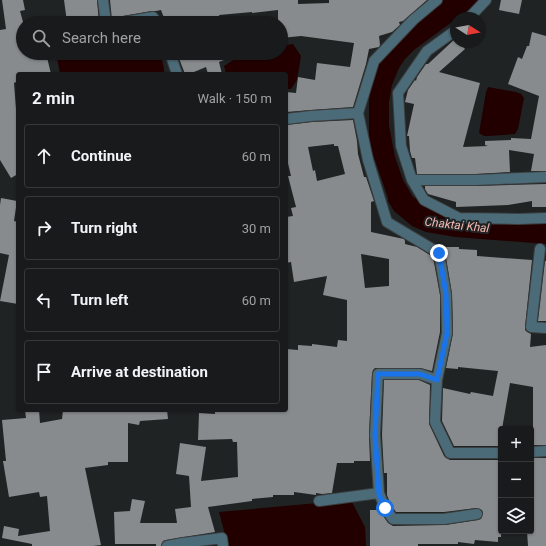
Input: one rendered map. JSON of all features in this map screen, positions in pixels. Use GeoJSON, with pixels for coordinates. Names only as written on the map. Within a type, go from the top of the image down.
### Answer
{"type":"FeatureCollection","features":[{"type":"Feature","properties":{"kind":"street"},"geometry":{"type":"LineString","coordinates":[[103,0],[105,16]]}},
{"type":"Feature","properties":{"kind":"street"},"geometry":{"type":"LineString","coordinates":[[437,0],[413,20],[374,61],[358,113],[368,160],[387,222],[439,253],[446,294],[447,333],[437,380],[435,422],[450,453],[498,453]]}},
{"type":"Feature","properties":{"kind":"street"},"geometry":{"type":"LineString","coordinates":[[475,12],[486,0]]}},
{"type":"Feature","properties":{"kind":"street"},"geometry":{"type":"LineString","coordinates":[[450,34],[427,51],[398,94],[401,146],[412,180],[424,200],[459,218],[546,218]]}},
{"type":"Feature","properties":{"kind":"street"},"geometry":{"type":"LineString","coordinates":[[172,60],[176,72]]}},
{"type":"Feature","properties":{"kind":"street"},"geometry":{"type":"LineString","coordinates":[[288,119],[358,113]]}},
{"type":"Feature","properties":{"kind":"street"},"geometry":{"type":"LineString","coordinates":[[412,180],[476,180],[546,177]]}},
{"type":"Feature","properties":{"kind":"street"},"geometry":{"type":"LineString","coordinates":[[540,249],[531,327],[546,328]]}},
{"type":"Feature","properties":{"kind":"street"},"geometry":{"type":"LineString","coordinates":[[437,380],[420,374],[378,374],[375,435],[379,494],[385,508],[393,519],[444,519],[477,514]]}},
{"type":"Feature","properties":{"kind":"street"},"geometry":{"type":"LineString","coordinates":[[534,452],[546,451]]}},
{"type":"Feature","properties":{"kind":"street"},"geometry":{"type":"LineString","coordinates":[[319,501],[379,494]]}},
{"type":"Feature","properties":{"kind":"street"},"geometry":{"type":"LineString","coordinates":[[167,546],[222,538],[223,546]]}},
{"type":"Feature","properties":{"kind":"water","name":"Chaktai Khal"},"geometry":{"type":"Polygon","coordinates":[[[442,0],[479,0],[466,12],[450,12],[450,23],[414,50],[399,68],[392,85],[389,102],[389,125],[395,157],[403,180],[413,197],[443,214],[495,221],[538,224],[546,223],[546,244],[455,237],[426,232],[412,226],[394,211],[388,201],[369,143],[369,100],[373,78],[382,56],[398,39],[442,0]]]}},
{"type":"Feature","properties":{"kind":"water"},"geometry":{"type":"Polygon","coordinates":[[[293,44],[301,56],[297,80],[291,89],[288,89],[288,72],[226,72],[224,66],[233,60],[288,60],[288,45],[293,44]]]}},
{"type":"Feature","properties":{"kind":"water"},"geometry":{"type":"Polygon","coordinates":[[[57,60],[162,60],[164,68],[164,72],[60,72],[57,60]]]}},
{"type":"Feature","properties":{"kind":"water"},"geometry":{"type":"Polygon","coordinates":[[[488,87],[516,92],[521,94],[524,98],[518,129],[515,134],[484,136],[479,133],[488,87]]]}},
{"type":"Feature","properties":{"kind":"water"},"geometry":{"type":"Polygon","coordinates":[[[351,500],[365,527],[366,546],[228,546],[219,512],[351,500]]]}},
{"type":"Feature","properties":{"kind":"building"},"geometry":{"type":"Polygon","coordinates":[[[2,0],[23,0],[25,10],[20,11],[21,16],[16,16],[16,60],[48,60],[51,72],[16,72],[16,82],[14,83],[16,109],[16,175],[11,178],[0,160],[0,30],[6,29],[2,0]]]}},
{"type":"Feature","properties":{"kind":"building"},"geometry":{"type":"Polygon","coordinates":[[[64,0],[97,0],[98,16],[66,16],[64,0]]]}},
{"type":"Feature","properties":{"kind":"building"},"geometry":{"type":"Polygon","coordinates":[[[110,0],[298,0],[298,4],[329,3],[329,0],[427,0],[403,21],[399,22],[400,25],[392,32],[379,36],[379,47],[369,49],[353,107],[288,112],[288,92],[296,93],[298,77],[315,80],[317,63],[350,67],[354,43],[301,36],[288,37],[288,16],[278,16],[278,10],[219,16],[163,16],[161,10],[123,16],[112,16],[110,0]]]}},
{"type":"Feature","properties":{"kind":"building"},"geometry":{"type":"Polygon","coordinates":[[[501,0],[522,0],[519,14],[499,10],[501,0]]]}},
{"type":"Feature","properties":{"kind":"building"},"geometry":{"type":"Polygon","coordinates":[[[532,32],[546,36],[546,171],[531,171],[534,154],[509,150],[510,172],[476,174],[417,174],[415,158],[412,158],[409,136],[407,136],[414,104],[405,102],[408,90],[415,80],[416,81],[426,64],[428,64],[450,44],[450,48],[465,49],[439,72],[480,83],[463,147],[488,146],[485,145],[485,141],[511,140],[511,138],[531,139],[539,96],[508,84],[518,57],[522,59],[527,46],[529,46],[532,32]]]}},
{"type":"Feature","properties":{"kind":"building"},"geometry":{"type":"Polygon","coordinates":[[[180,60],[224,60],[219,62],[222,72],[207,72],[206,67],[194,72],[184,72],[180,60]]]}},
{"type":"Feature","properties":{"kind":"building"},"geometry":{"type":"Polygon","coordinates":[[[353,120],[358,154],[364,177],[366,177],[374,201],[371,202],[371,232],[404,239],[405,244],[417,247],[433,257],[440,295],[440,332],[432,371],[420,368],[375,368],[373,370],[369,435],[370,461],[337,463],[332,493],[316,493],[316,495],[294,492],[294,495],[273,495],[273,497],[252,499],[252,501],[208,507],[215,532],[166,540],[163,541],[161,546],[156,546],[156,544],[115,544],[114,512],[130,511],[132,499],[145,501],[140,523],[177,523],[175,509],[191,507],[189,476],[176,474],[180,443],[206,447],[201,481],[238,477],[237,442],[233,442],[232,439],[198,440],[199,413],[288,412],[288,349],[298,350],[298,345],[312,346],[312,344],[337,347],[338,340],[347,341],[347,300],[323,295],[327,276],[294,282],[291,262],[288,263],[288,217],[293,216],[291,208],[296,207],[288,176],[291,176],[288,163],[288,125],[353,120]],[[334,144],[308,147],[313,171],[315,170],[317,181],[345,174],[338,146],[334,146],[334,144]],[[361,254],[365,288],[389,286],[389,259],[361,254]]]}},
{"type":"Feature","properties":{"kind":"building"},"geometry":{"type":"Polygon","coordinates":[[[546,184],[546,207],[532,207],[532,201],[508,205],[456,207],[456,202],[428,194],[425,189],[425,186],[546,184]]]}},
{"type":"Feature","properties":{"kind":"building"},"geometry":{"type":"Polygon","coordinates":[[[1,198],[16,201],[14,221],[16,222],[16,304],[0,301],[9,255],[0,253],[1,198]]]}},
{"type":"Feature","properties":{"kind":"building"},"geometry":{"type":"Polygon","coordinates":[[[442,247],[459,247],[459,249],[477,250],[477,256],[532,260],[525,330],[531,334],[530,347],[546,345],[546,445],[534,445],[533,387],[510,383],[503,426],[498,426],[498,446],[454,446],[442,421],[443,388],[470,394],[471,392],[493,396],[498,371],[458,367],[458,369],[446,368],[453,333],[452,294],[445,252],[442,247]]]}},
{"type":"Feature","properties":{"kind":"building"},"geometry":{"type":"Polygon","coordinates":[[[545,261],[546,321],[538,321],[545,261]]]}},
{"type":"Feature","properties":{"kind":"building"},"geometry":{"type":"Polygon","coordinates":[[[384,380],[419,380],[430,385],[429,424],[444,456],[450,460],[498,460],[498,534],[501,534],[501,537],[498,537],[498,542],[475,540],[474,544],[458,542],[458,544],[418,544],[418,546],[370,546],[370,510],[379,510],[388,523],[393,526],[445,525],[478,520],[481,519],[483,513],[482,510],[476,508],[444,512],[396,512],[387,495],[387,473],[384,473],[382,435],[384,380]]]}},
{"type":"Feature","properties":{"kind":"building"},"geometry":{"type":"Polygon","coordinates":[[[25,412],[39,412],[40,423],[62,419],[63,412],[167,412],[168,419],[140,421],[139,425],[128,423],[128,462],[108,462],[108,465],[85,468],[101,545],[32,546],[32,544],[2,538],[4,526],[19,529],[18,536],[50,531],[47,496],[40,497],[39,492],[9,497],[3,461],[6,461],[2,420],[26,418],[25,412]]]}},
{"type":"Feature","properties":{"kind":"building"},"geometry":{"type":"Polygon","coordinates":[[[534,458],[546,458],[546,546],[528,546],[527,534],[534,534],[534,458]]]}},
{"type":"Feature","properties":{"kind":"route"},"geometry":{"type":"LineString","coordinates":[[385,508],[379,494],[375,435],[378,374],[420,374],[437,380],[447,333],[446,294],[439,253]]}}]}
